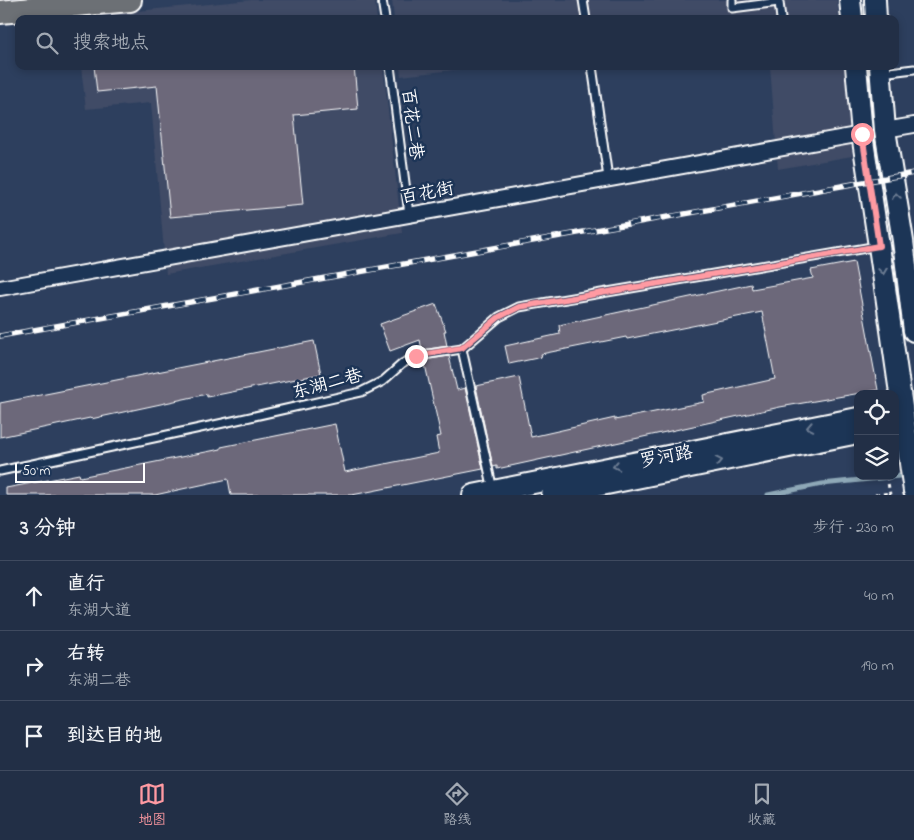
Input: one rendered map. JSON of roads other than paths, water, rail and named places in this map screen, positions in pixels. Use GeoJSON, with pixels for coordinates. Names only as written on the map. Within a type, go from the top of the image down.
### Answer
{"type":"FeatureCollection","features":[{"type":"Feature","properties":{"kind":"main road"},"geometry":{"type":"LineString","coordinates":[[0,12],[130,0]]}},
{"type":"Feature","properties":{"kind":"main road"},"geometry":{"type":"LineString","coordinates":[[850,0],[852,15]]}},
{"type":"Feature","properties":{"kind":"main road"},"geometry":{"type":"LineString","coordinates":[[875,0],[876,15]]}},
{"type":"Feature","properties":{"kind":"main road"},"geometry":{"type":"LineString","coordinates":[[856,70],[862,134],[914,492]]}},
{"type":"Feature","properties":{"kind":"main road"},"geometry":{"type":"LineString","coordinates":[[881,70],[885,130],[903,241],[914,331]]}},
{"type":"Feature","properties":{"kind":"main road","name":"罗河路"},"geometry":{"type":"LineString","coordinates":[[473,495],[854,419]]}},
{"type":"Feature","properties":{"kind":"main road","name":"罗河路"},"geometry":{"type":"LineString","coordinates":[[552,495],[854,434]]}},
{"type":"Feature","properties":{"kind":"street"},"geometry":{"type":"LineString","coordinates":[[885,130],[914,125]]}},
{"type":"Feature","properties":{"kind":"street","name":"百花街"},"geometry":{"type":"LineString","coordinates":[[0,288],[862,134]]}},
{"type":"Feature","properties":{"kind":"lane"},"geometry":{"type":"LineString","coordinates":[[382,0],[384,15]]}},
{"type":"Feature","properties":{"kind":"lane"},"geometry":{"type":"LineString","coordinates":[[583,0],[585,15]]}},
{"type":"Feature","properties":{"kind":"lane"},"geometry":{"type":"LineString","coordinates":[[732,0],[732,8],[779,2],[781,15]]}},
{"type":"Feature","properties":{"kind":"lane"},"geometry":{"type":"LineString","coordinates":[[899,69],[914,69]]}},
{"type":"Feature","properties":{"kind":"lane","name":"百花二巷"},"geometry":{"type":"LineString","coordinates":[[391,70],[409,214]]}},
{"type":"Feature","properties":{"kind":"lane"},"geometry":{"type":"LineString","coordinates":[[593,70],[608,178]]}},
{"type":"Feature","properties":{"kind":"lane"},"geometry":{"type":"LineString","coordinates":[[494,491],[462,348],[499,317],[519,307],[879,246]]}},
{"type":"Feature","properties":{"kind":"lane","name":"东湖二巷"},"geometry":{"type":"LineString","coordinates":[[0,471],[361,392],[383,381],[402,364],[416,356],[462,348]]}},
{"type":"Feature","properties":{"kind":"waterway"},"geometry":{"type":"LineString","coordinates":[[768,495],[822,484],[909,475]]}},
{"type":"Feature","properties":{"kind":"railway"},"geometry":{"type":"LineString","coordinates":[[0,336],[914,173]]}}]}
